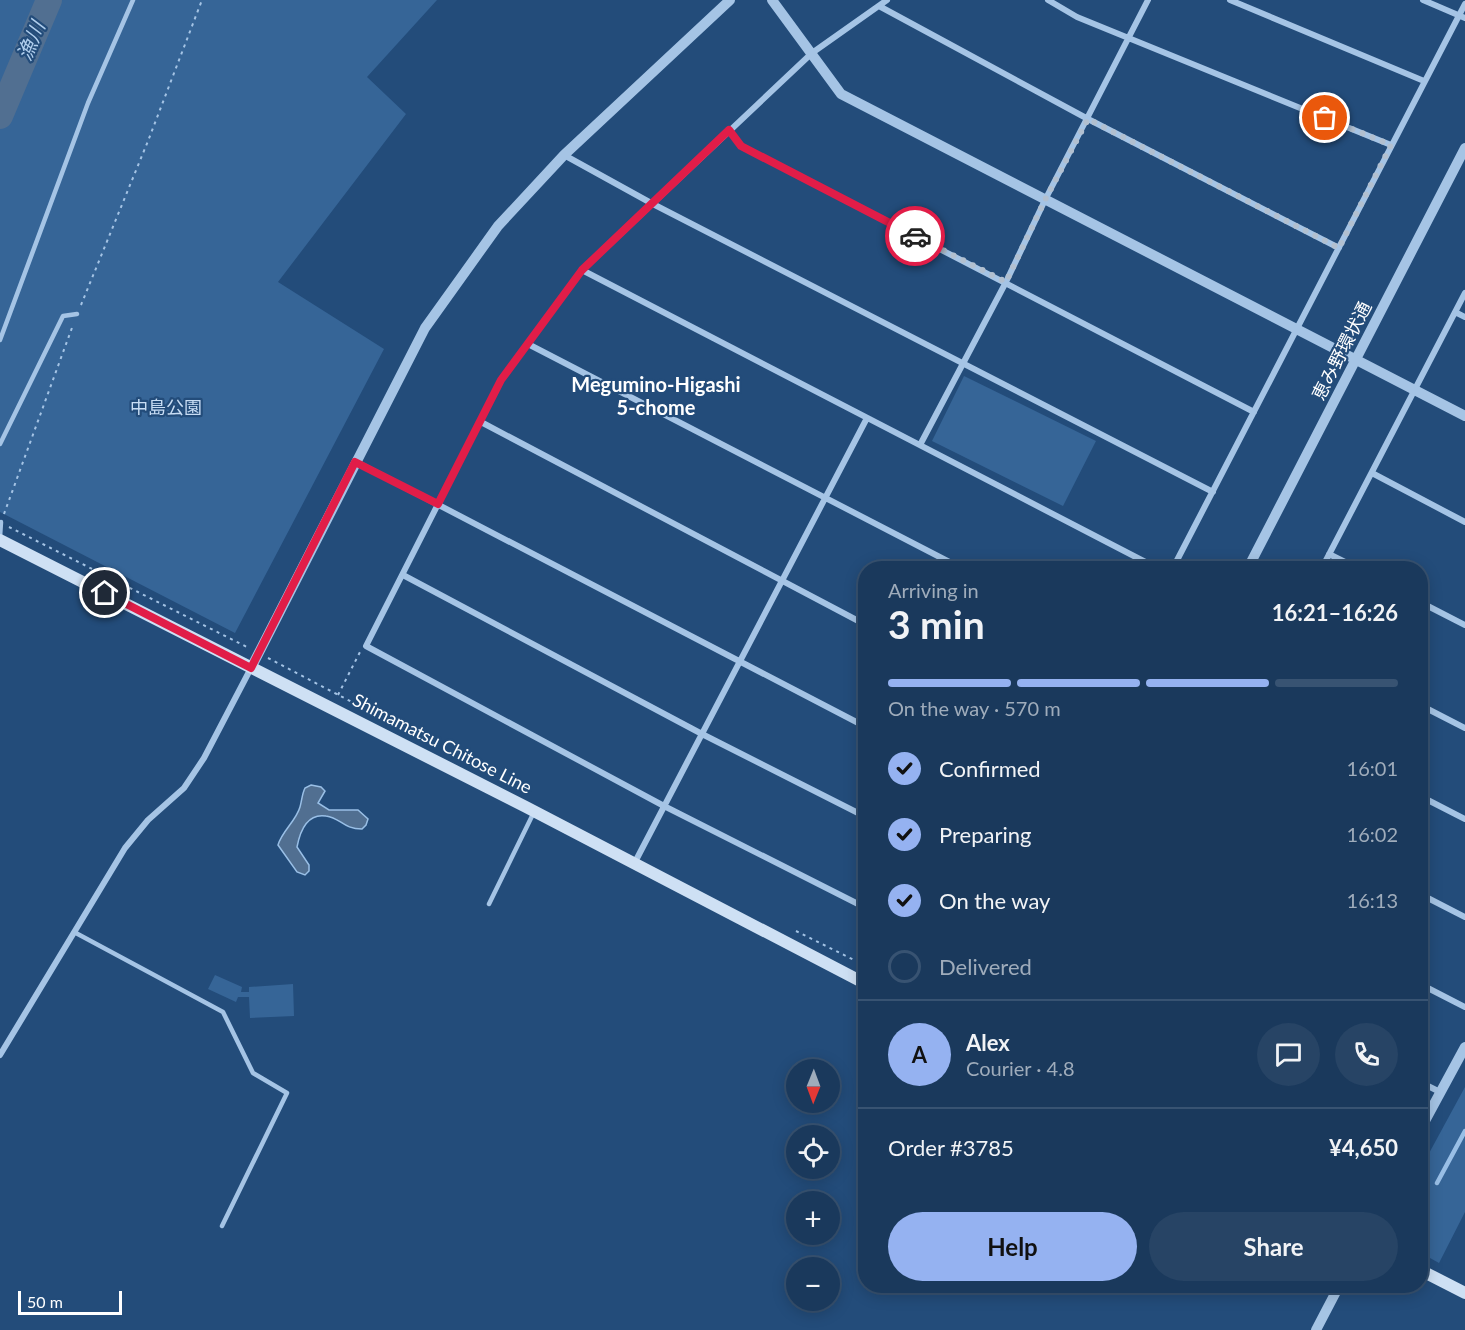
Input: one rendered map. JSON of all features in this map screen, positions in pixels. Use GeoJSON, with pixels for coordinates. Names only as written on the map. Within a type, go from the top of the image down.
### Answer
{"type":"FeatureCollection","features":[{"type":"Feature","properties":{"kind":"main road","name":"Shimamatsu Chitose Line"},"geometry":{"type":"LineString","coordinates":[[0,540],[858,980]]}},
{"type":"Feature","properties":{"kind":"main road"},"geometry":{"type":"LineString","coordinates":[[1428,1274],[1465,1293]]}},
{"type":"Feature","properties":{"kind":"street"},"geometry":{"type":"LineString","coordinates":[[0,1055],[125,848],[148,820],[184,788],[204,758],[425,328],[498,226],[564,155],[730,0]]}},
{"type":"Feature","properties":{"kind":"street"},"geometry":{"type":"LineString","coordinates":[[772,0],[841,94],[1465,417]]}},
{"type":"Feature","properties":{"kind":"street"},"geometry":{"type":"LineString","coordinates":[[858,904],[664,806],[366,646],[501,380],[582,270],[812,53],[887,0]]}},
{"type":"Feature","properties":{"kind":"street"},"geometry":{"type":"LineString","coordinates":[[1048,0],[1077,17],[1391,145]]}},
{"type":"Feature","properties":{"kind":"street"},"geometry":{"type":"LineString","coordinates":[[920,445],[1006,282],[1045,200],[1148,0]]}},
{"type":"Feature","properties":{"kind":"street"},"geometry":{"type":"LineString","coordinates":[[1230,0],[1424,81]]}},
{"type":"Feature","properties":{"kind":"street"},"geometry":{"type":"LineString","coordinates":[[1423,0],[1462,16]]}},
{"type":"Feature","properties":{"kind":"street"},"geometry":{"type":"LineString","coordinates":[[1177,561],[1424,81],[1462,16],[1465,4]]}},
{"type":"Feature","properties":{"kind":"street"},"geometry":{"type":"LineString","coordinates":[[879,6],[1088,119],[1339,248]]}},
{"type":"Feature","properties":{"kind":"street"},"geometry":{"type":"LineString","coordinates":[[729,130],[741,146],[1254,412]]}},
{"type":"Feature","properties":{"kind":"street","name":"恵み野環状通"},"geometry":{"type":"LineString","coordinates":[[1252,561],[1465,148]]}},
{"type":"Feature","properties":{"kind":"street"},"geometry":{"type":"LineString","coordinates":[[564,155],[651,203],[1213,492]]}},
{"type":"Feature","properties":{"kind":"street"},"geometry":{"type":"LineString","coordinates":[[582,270],[1144,561]]}},
{"type":"Feature","properties":{"kind":"street"},"geometry":{"type":"LineString","coordinates":[[1326,561],[1465,293]]}},
{"type":"Feature","properties":{"kind":"street"},"geometry":{"type":"LineString","coordinates":[[1455,312],[1465,317]]}},
{"type":"Feature","properties":{"kind":"street"},"geometry":{"type":"LineString","coordinates":[[528,344],[947,561]]}},
{"type":"Feature","properties":{"kind":"street"},"geometry":{"type":"LineString","coordinates":[[634,865],[867,418]]}},
{"type":"Feature","properties":{"kind":"street"},"geometry":{"type":"LineString","coordinates":[[481,422],[858,621]]}},
{"type":"Feature","properties":{"kind":"street"},"geometry":{"type":"LineString","coordinates":[[355,462],[858,723]]}},
{"type":"Feature","properties":{"kind":"street"},"geometry":{"type":"LineString","coordinates":[[1372,473],[1465,522]]}},
{"type":"Feature","properties":{"kind":"street"},"geometry":{"type":"LineString","coordinates":[[1329,554],[1343,561]]}},
{"type":"Feature","properties":{"kind":"street"},"geometry":{"type":"LineString","coordinates":[[403,575],[702,734],[858,813]]}},
{"type":"Feature","properties":{"kind":"street"},"geometry":{"type":"LineString","coordinates":[[1428,606],[1465,625]]}},
{"type":"Feature","properties":{"kind":"street"},"geometry":{"type":"LineString","coordinates":[[1428,709],[1465,728]]}},
{"type":"Feature","properties":{"kind":"street"},"geometry":{"type":"LineString","coordinates":[[1428,800],[1465,819]]}},
{"type":"Feature","properties":{"kind":"street"},"geometry":{"type":"LineString","coordinates":[[1428,898],[1465,917]]}},
{"type":"Feature","properties":{"kind":"street"},"geometry":{"type":"LineString","coordinates":[[1428,988],[1465,1007]]}},
{"type":"Feature","properties":{"kind":"street"},"geometry":{"type":"LineString","coordinates":[[1428,1115],[1465,1047]]}},
{"type":"Feature","properties":{"kind":"street"},"geometry":{"type":"LineString","coordinates":[[1428,1086],[1440,1092]]}},
{"type":"Feature","properties":{"kind":"street"},"geometry":{"type":"LineString","coordinates":[[1316,1330],[1335,1293]]}},
{"type":"Feature","properties":{"kind":"lane"},"geometry":{"type":"LineString","coordinates":[[0,340],[88,103],[133,0]]}},
{"type":"Feature","properties":{"kind":"lane"},"geometry":{"type":"LineString","coordinates":[[0,444],[63,316],[77,314]]}},
{"type":"Feature","properties":{"kind":"lane"},"geometry":{"type":"LineString","coordinates":[[0,540],[1,522]]}},
{"type":"Feature","properties":{"kind":"lane"},"geometry":{"type":"LineString","coordinates":[[489,904],[534,812]]}},
{"type":"Feature","properties":{"kind":"lane"},"geometry":{"type":"LineString","coordinates":[[74,932],[223,1012],[253,1073],[287,1093],[222,1226]]}},
{"type":"Feature","properties":{"kind":"path"},"geometry":{"type":"LineString","coordinates":[[338,695],[360,652],[366,646]]}},
{"type":"Feature","properties":{"kind":"green space","name":"中島公園"},"geometry":{"type":"Polygon","coordinates":[[[0,0],[437,0],[367,77],[406,114],[278,282],[384,349],[235,633],[0,512],[0,0]]]}},
{"type":"Feature","properties":{"kind":"green space"},"geometry":{"type":"Polygon","coordinates":[[[964,376],[1096,441],[1063,506],[932,441],[964,376]]]}},
{"type":"Feature","properties":{"kind":"green space"},"geometry":{"type":"Polygon","coordinates":[[[215,975],[242,987],[241,992],[249,992],[249,987],[293,984],[294,1016],[250,1018],[249,997],[238,997],[236,1002],[208,989],[215,975]]]}},
{"type":"Feature","properties":{"kind":"green space"},"geometry":{"type":"Polygon","coordinates":[[[1465,1087],[1465,1212],[1439,1263],[1428,1257],[1428,1155],[1465,1087]]]}},
{"type":"Feature","properties":{"kind":"shaded area"},"geometry":{"type":"Polygon","coordinates":[[[311,785],[321,787],[325,791],[318,803],[329,810],[358,810],[368,819],[362,829],[350,827],[326,816],[309,820],[302,829],[297,847],[309,865],[309,871],[305,875],[297,872],[278,845],[298,812],[305,788],[311,785]]]}},
{"type":"Feature","properties":{"kind":"waterway","name":"漁川"},"geometry":{"type":"LineString","coordinates":[[0,116],[49,0]]}},
{"type":"Feature","properties":{"kind":"waterway"},"geometry":{"type":"LineString","coordinates":[[1437,1183],[1465,1131]]}},
{"type":"Feature","properties":{"kind":"way so far"},"geometry":{"type":"LineString","coordinates":[[915,236],[1006,282],[1045,200],[1088,119],[1339,248],[1391,145],[1325,118]]}},
{"type":"Feature","properties":{"kind":"district","name":"Megumino-Higashi 5-chome"},"geometry":{"type":"Point","coordinates":[656,396]}},
{"type":"Feature","properties":{"kind":"route"},"geometry":{"type":"LineString","coordinates":[[105,593],[251,668],[355,462],[438,504],[501,380],[582,270],[729,130],[741,146],[915,236]]}}]}
